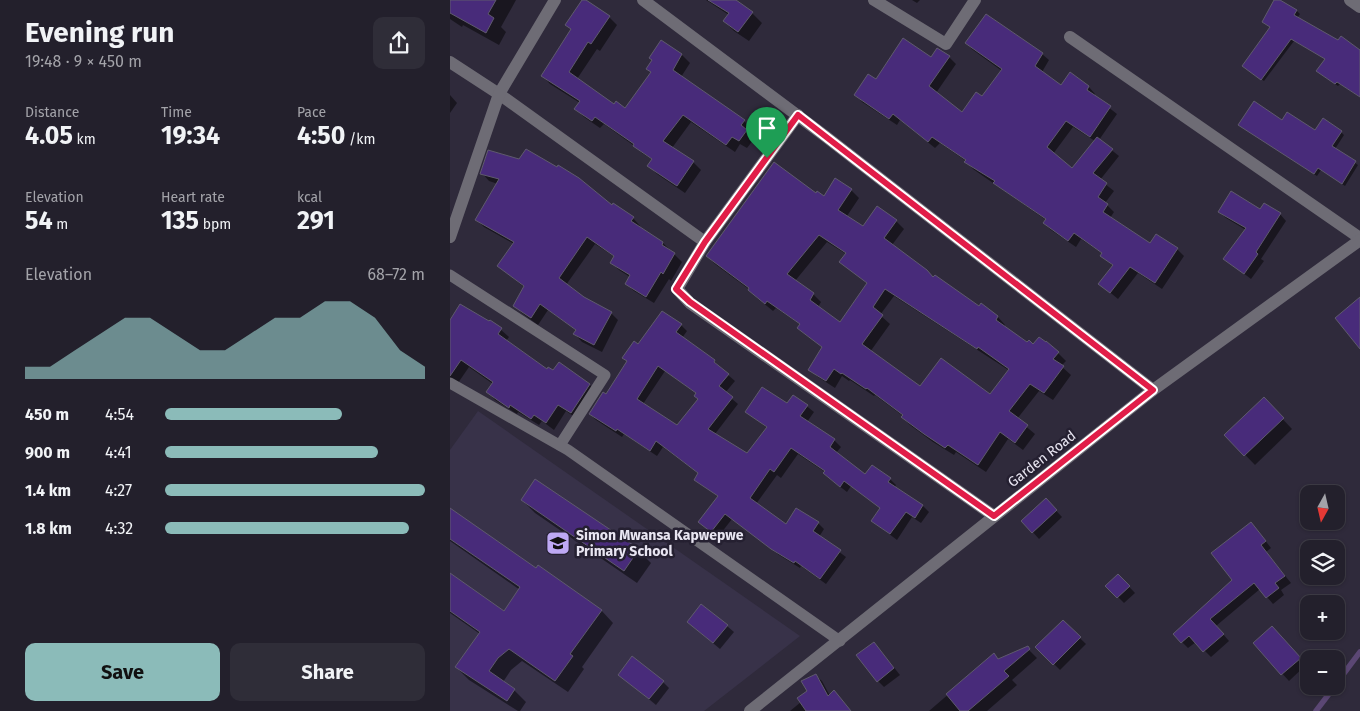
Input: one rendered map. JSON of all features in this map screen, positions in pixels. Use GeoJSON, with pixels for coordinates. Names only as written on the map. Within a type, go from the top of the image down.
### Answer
{"type":"FeatureCollection","features":[{"type":"Feature","properties":{"kind":"street"},"geometry":{"type":"LineString","coordinates":[[450,236],[498,94],[555,0]]}},
{"type":"Feature","properties":{"kind":"street"},"geometry":{"type":"LineString","coordinates":[[643,0],[798,115],[1153,390]]}},
{"type":"Feature","properties":{"kind":"street"},"geometry":{"type":"LineString","coordinates":[[874,0],[946,44],[976,0]]}},
{"type":"Feature","properties":{"kind":"street"},"geometry":{"type":"LineString","coordinates":[[1350,0],[1360,7]]}},
{"type":"Feature","properties":{"kind":"street"},"geometry":{"type":"LineString","coordinates":[[1070,37],[1360,239]]}},
{"type":"Feature","properties":{"kind":"street"},"geometry":{"type":"LineString","coordinates":[[450,62],[498,94],[705,242]]}},
{"type":"Feature","properties":{"kind":"street"},"geometry":{"type":"LineString","coordinates":[[798,115],[705,242],[676,289],[690,302],[994,516]]}},
{"type":"Feature","properties":{"kind":"street","name":"Garden Road"},"geometry":{"type":"LineString","coordinates":[[750,711],[1153,390],[1360,239]]}},
{"type":"Feature","properties":{"kind":"lane"},"geometry":{"type":"LineString","coordinates":[[450,274],[605,375],[560,445]]}},
{"type":"Feature","properties":{"kind":"lane"},"geometry":{"type":"LineString","coordinates":[[450,383],[560,445],[840,641]]}},
{"type":"Feature","properties":{"kind":"shaded area","name":"Simon Mwansa Kapwepwe Primary School"},"geometry":{"type":"Polygon","coordinates":[[[478,411],[800,636],[704,711],[450,711],[450,450],[478,411]]]}},
{"type":"Feature","properties":{"kind":"building"},"geometry":{"type":"Polygon","coordinates":[[[450,0],[496,0],[488,14],[494,18],[486,33],[450,13],[450,0]]]}},
{"type":"Feature","properties":{"kind":"building"},"geometry":{"type":"Polygon","coordinates":[[[582,0],[586,0],[610,16],[591,44],[588,42],[569,72],[614,104],[616,101],[625,108],[651,72],[646,69],[652,60],[649,58],[661,40],[682,54],[673,70],[745,120],[741,125],[747,130],[739,141],[732,137],[726,145],[683,115],[663,141],[694,161],[677,186],[647,166],[652,159],[633,146],[634,144],[595,117],[592,121],[574,109],[580,101],[541,76],[571,29],[565,25],[582,0]]]}},
{"type":"Feature","properties":{"kind":"building"},"geometry":{"type":"Polygon","coordinates":[[[708,0],[736,0],[753,12],[738,32],[723,21],[729,13],[708,0]]]}},
{"type":"Feature","properties":{"kind":"building"},"geometry":{"type":"Polygon","coordinates":[[[1274,0],[1280,0],[1297,10],[1294,15],[1338,40],[1341,36],[1360,50],[1360,97],[1337,82],[1335,84],[1316,71],[1325,59],[1291,39],[1261,80],[1242,66],[1270,27],[1262,22],[1274,0]]]}},
{"type":"Feature","properties":{"kind":"building"},"geometry":{"type":"Polygon","coordinates":[[[986,14],[1043,53],[1035,66],[1061,85],[1070,72],[1089,86],[1087,90],[1111,106],[1090,137],[1066,121],[1047,147],[1072,168],[1097,137],[1113,149],[1093,173],[1107,183],[1098,197],[1108,204],[1103,212],[1150,243],[1156,234],[1178,248],[1155,283],[1130,267],[1110,293],[1098,284],[1113,265],[1100,256],[1102,253],[1074,233],[1068,241],[1043,223],[1046,219],[993,183],[995,181],[964,162],[966,160],[932,137],[928,142],[893,114],[889,119],[854,95],[868,74],[876,79],[903,38],[931,57],[937,48],[950,56],[929,86],[962,112],[976,92],[982,96],[1002,69],[965,43],[986,14]]]}},
{"type":"Feature","properties":{"kind":"building"},"geometry":{"type":"Polygon","coordinates":[[[1254,101],[1282,120],[1287,112],[1315,130],[1323,118],[1342,131],[1332,146],[1356,161],[1342,184],[1318,168],[1314,174],[1238,125],[1254,101]]]}},
{"type":"Feature","properties":{"kind":"building"},"geometry":{"type":"Polygon","coordinates":[[[526,149],[579,178],[612,205],[613,203],[634,217],[631,221],[663,242],[662,245],[675,253],[663,274],[661,272],[646,297],[625,284],[630,275],[610,263],[614,256],[587,237],[559,278],[584,297],[612,312],[594,345],[573,334],[576,330],[540,304],[531,318],[513,306],[524,286],[497,266],[514,242],[475,220],[499,179],[480,174],[488,150],[519,159],[526,149]]]}},
{"type":"Feature","properties":{"kind":"building"},"geometry":{"type":"Polygon","coordinates":[[[774,162],[816,193],[817,191],[824,196],[835,178],[852,189],[838,210],[863,226],[877,206],[897,220],[884,238],[927,270],[933,277],[935,275],[979,306],[981,303],[998,316],[996,320],[1027,342],[1029,340],[1033,344],[1039,337],[1046,341],[1059,352],[1053,359],[1064,366],[1044,393],[1030,384],[1009,411],[1028,425],[1015,443],[1000,432],[978,465],[948,445],[945,448],[924,434],[901,417],[903,415],[867,388],[842,373],[834,369],[826,381],[808,370],[822,347],[797,328],[800,324],[767,301],[765,304],[748,290],[749,288],[706,256],[774,162]],[[819,235],[787,274],[814,293],[810,300],[840,322],[867,283],[839,262],[846,253],[819,235]],[[885,289],[873,307],[883,315],[862,344],[920,386],[941,358],[990,394],[1009,369],[978,347],[977,349],[885,289]]]}},
{"type":"Feature","properties":{"kind":"building"},"geometry":{"type":"Polygon","coordinates":[[[1231,191],[1260,209],[1264,203],[1281,213],[1256,252],[1258,254],[1244,274],[1223,259],[1246,228],[1218,212],[1231,191]]]}},
{"type":"Feature","properties":{"kind":"building"},"geometry":{"type":"Polygon","coordinates":[[[1360,297],[1360,349],[1335,318],[1360,297]]]}},
{"type":"Feature","properties":{"kind":"building"},"geometry":{"type":"Polygon","coordinates":[[[460,304],[502,328],[498,334],[547,369],[548,367],[553,370],[559,362],[590,384],[571,413],[558,405],[546,423],[534,415],[531,419],[510,405],[509,408],[486,392],[493,382],[461,360],[450,376],[450,320],[460,304]]]}},
{"type":"Feature","properties":{"kind":"building"},"geometry":{"type":"Polygon","coordinates":[[[662,311],[682,324],[676,332],[715,360],[714,362],[729,374],[719,386],[733,397],[708,429],[747,453],[767,427],[745,412],[762,387],[787,403],[793,395],[808,405],[800,416],[835,439],[830,447],[865,474],[872,465],[891,478],[888,482],[923,505],[915,518],[906,512],[890,534],[871,521],[880,508],[844,481],[840,487],[823,473],[825,471],[791,448],[774,472],[770,469],[750,498],[786,524],[796,508],[819,522],[813,531],[841,550],[820,579],[795,561],[794,563],[771,549],[725,514],[711,532],[698,522],[718,496],[694,480],[698,473],[656,441],[650,451],[617,429],[616,431],[589,414],[603,392],[606,394],[627,361],[622,358],[634,341],[638,344],[662,311]],[[658,366],[637,399],[677,425],[698,399],[694,396],[696,393],[658,366]]]}},
{"type":"Feature","properties":{"kind":"building"},"geometry":{"type":"Polygon","coordinates":[[[1264,397],[1284,418],[1244,456],[1224,435],[1264,397]]]}},
{"type":"Feature","properties":{"kind":"building"},"geometry":{"type":"Polygon","coordinates":[[[535,479],[639,549],[624,571],[521,500],[535,479]]]}},
{"type":"Feature","properties":{"kind":"building"},"geometry":{"type":"Polygon","coordinates":[[[1046,498],[1057,510],[1032,533],[1021,521],[1046,498]]]}},
{"type":"Feature","properties":{"kind":"building"},"geometry":{"type":"Polygon","coordinates":[[[450,508],[536,568],[538,565],[602,610],[570,654],[573,656],[555,681],[509,649],[498,658],[489,671],[515,689],[507,701],[455,667],[480,632],[450,611],[450,573],[504,611],[520,587],[450,539],[450,508]]]}},
{"type":"Feature","properties":{"kind":"building"},"geometry":{"type":"Polygon","coordinates":[[[1251,522],[1266,541],[1261,545],[1285,576],[1275,583],[1279,588],[1266,598],[1254,583],[1210,619],[1224,634],[1203,652],[1189,636],[1181,643],[1173,634],[1232,580],[1211,553],[1251,522]]]}},
{"type":"Feature","properties":{"kind":"building"},"geometry":{"type":"Polygon","coordinates":[[[1118,574],[1130,586],[1117,598],[1105,586],[1118,574]]]}},
{"type":"Feature","properties":{"kind":"building"},"geometry":{"type":"Polygon","coordinates":[[[701,604],[728,625],[713,643],[687,622],[701,604]]]}},
{"type":"Feature","properties":{"kind":"building"},"geometry":{"type":"Polygon","coordinates":[[[1063,620],[1081,637],[1053,665],[1035,647],[1063,620]]]}},
{"type":"Feature","properties":{"kind":"building"},"geometry":{"type":"Polygon","coordinates":[[[1272,626],[1300,659],[1281,675],[1253,643],[1272,626]]]}},
{"type":"Feature","properties":{"kind":"building"},"geometry":{"type":"Polygon","coordinates":[[[874,642],[894,668],[877,682],[856,655],[874,642]]]}},
{"type":"Feature","properties":{"kind":"building"},"geometry":{"type":"Polygon","coordinates":[[[1028,646],[1030,649],[1004,671],[1009,676],[968,711],[960,711],[946,694],[994,653],[998,659],[1028,646]]]}},
{"type":"Feature","properties":{"kind":"building"},"geometry":{"type":"Polygon","coordinates":[[[632,656],[664,681],[649,699],[618,675],[632,656]]]}},
{"type":"Feature","properties":{"kind":"building"},"geometry":{"type":"Polygon","coordinates":[[[816,674],[828,696],[834,690],[851,711],[806,711],[797,698],[807,691],[801,681],[816,674]]]}},
{"type":"Feature","properties":{"kind":"waterway"},"geometry":{"type":"LineString","coordinates":[[1345,672],[1360,652]]}},
{"type":"Feature","properties":{"kind":"waterway"},"geometry":{"type":"LineString","coordinates":[[1316,711],[1328,695]]}},
{"type":"Feature","properties":{"kind":"place","name":"Simon Mwansa Kapwepwe Primary School"},"geometry":{"type":"Point","coordinates":[558,543]}},
{"type":"Feature","properties":{"kind":"route"},"geometry":{"type":"LineString","coordinates":[[798,115],[1153,390],[994,516],[690,302],[676,289],[705,242],[767,158],[798,115]]}}]}
